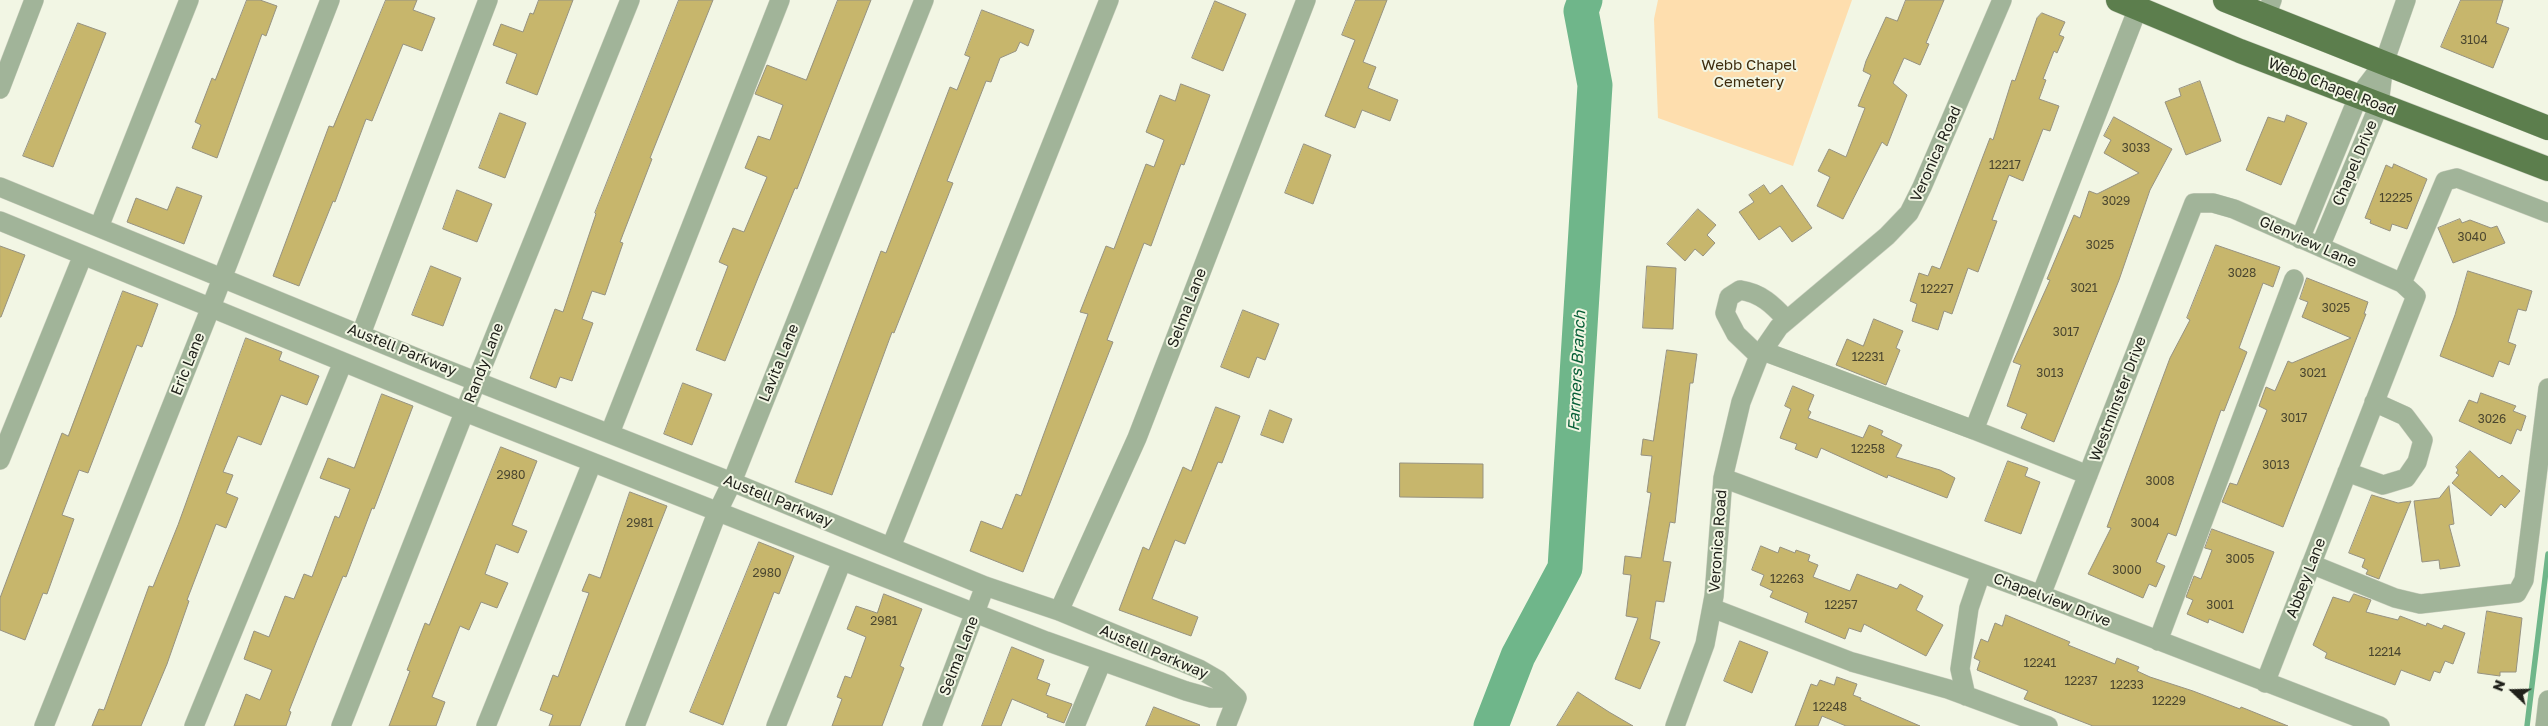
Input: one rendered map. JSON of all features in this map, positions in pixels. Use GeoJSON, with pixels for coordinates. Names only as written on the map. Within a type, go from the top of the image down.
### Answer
{"type":"FeatureCollection","features":[{"type":"Feature","properties":{"kind":"main road"},"geometry":{"type":"LineString","coordinates":[[2225,0],[2269,8],[2384,63],[2548,128]]}},
{"type":"Feature","properties":{"kind":"main road","name":"Webb Chapel Road"},"geometry":{"type":"LineString","coordinates":[[2128,4],[2240,52],[2548,169]]}},
{"type":"Feature","properties":{"kind":"street"},"geometry":{"type":"LineString","coordinates":[[0,89],[34,0]]}},
{"type":"Feature","properties":{"kind":"street"},"geometry":{"type":"LineString","coordinates":[[99,227],[189,0]]}},
{"type":"Feature","properties":{"kind":"street","name":"Eric Lane"},"geometry":{"type":"LineString","coordinates":[[44,726],[211,307],[330,0]]}},
{"type":"Feature","properties":{"kind":"street"},"geometry":{"type":"LineString","coordinates":[[361,334],[488,0]]}},
{"type":"Feature","properties":{"kind":"street","name":"Randy Lane"},"geometry":{"type":"LineString","coordinates":[[342,726],[477,380],[630,0]]}},
{"type":"Feature","properties":{"kind":"street"},"geometry":{"type":"LineString","coordinates":[[610,433],[780,0]]}},
{"type":"Feature","properties":{"kind":"street","name":"Lavita Lane"},"geometry":{"type":"LineString","coordinates":[[635,726],[717,513],[732,482],[924,0]]}},
{"type":"Feature","properties":{"kind":"street"},"geometry":{"type":"LineString","coordinates":[[891,547],[1109,0]]}},
{"type":"Feature","properties":{"kind":"street","name":"Selma Lane"},"geometry":{"type":"LineString","coordinates":[[1059,611],[1137,438],[1306,0]]}},
{"type":"Feature","properties":{"kind":"street","name":"Veronica Road"},"geometry":{"type":"LineString","coordinates":[[1675,726],[1705,644],[1712,608],[1723,478],[1741,402],[1761,353],[1779,327],[1887,236],[1909,213],[1922,187],[2002,0]]}},
{"type":"Feature","properties":{"kind":"street","name":"Chapel Drive"},"geometry":{"type":"LineString","coordinates":[[2300,239],[2368,101],[2384,63],[2406,0]]}},
{"type":"Feature","properties":{"kind":"street"},"geometry":{"type":"LineString","coordinates":[[1974,430],[2128,4]]}},
{"type":"Feature","properties":{"kind":"street","name":"Chapel Drive"},"geometry":{"type":"LineString","coordinates":[[2320,247],[2368,101]]}},
{"type":"Feature","properties":{"kind":"street","name":"Abbey Lane"},"geometry":{"type":"LineString","coordinates":[[2265,683],[2374,402],[2445,181],[2457,178],[2548,213]]}},
{"type":"Feature","properties":{"kind":"street","name":"Austell Parkway"},"geometry":{"type":"LineString","coordinates":[[0,187],[985,586],[1059,611],[1199,669],[1218,680],[1237,698]]}},
{"type":"Feature","properties":{"kind":"street","name":"Glenview Lane"},"geometry":{"type":"LineString","coordinates":[[2194,203],[2213,203],[2234,209],[2409,289]]}},
{"type":"Feature","properties":{"kind":"street","name":"Westminster Drive"},"geometry":{"type":"LineString","coordinates":[[2041,595],[2194,203]]}},
{"type":"Feature","properties":{"kind":"street","name":"Austell Parkway"},"geometry":{"type":"LineString","coordinates":[[0,221],[465,412],[717,513],[976,613],[1186,691],[1211,698],[1237,698]]}},
{"type":"Feature","properties":{"kind":"street"},"geometry":{"type":"LineString","coordinates":[[0,460],[83,255]]}},
{"type":"Feature","properties":{"kind":"street"},"geometry":{"type":"LineString","coordinates":[[2158,641],[2294,279]]}},
{"type":"Feature","properties":{"kind":"street"},"geometry":{"type":"LineString","coordinates":[[1787,320],[1772,303],[1753,292],[1740,290],[1729,297],[1725,313],[1736,334],[1761,353],[1974,430],[2088,475]]}},
{"type":"Feature","properties":{"kind":"street"},"geometry":{"type":"LineString","coordinates":[[194,726],[343,362]]}},
{"type":"Feature","properties":{"kind":"street"},"geometry":{"type":"LineString","coordinates":[[2311,564],[2395,598],[2420,604],[2517,593],[2524,580],[2548,388]]}},
{"type":"Feature","properties":{"kind":"street"},"geometry":{"type":"LineString","coordinates":[[2347,472],[2383,485],[2406,478],[2418,462],[2423,440],[2405,416],[2374,402]]}},
{"type":"Feature","properties":{"kind":"street"},"geometry":{"type":"LineString","coordinates":[[486,726],[592,463]]}},
{"type":"Feature","properties":{"kind":"street","name":"Chapelview Drive"},"geometry":{"type":"LineString","coordinates":[[1723,478],[2041,595],[2380,726]]}},
{"type":"Feature","properties":{"kind":"street"},"geometry":{"type":"LineString","coordinates":[[776,726],[842,561]]}},
{"type":"Feature","properties":{"kind":"street"},"geometry":{"type":"LineString","coordinates":[[1966,696],[1960,669],[1969,608],[1980,573]]}},
{"type":"Feature","properties":{"kind":"street","name":"Selma Lane"},"geometry":{"type":"LineString","coordinates":[[932,726],[985,586]]}},
{"type":"Feature","properties":{"kind":"street"},"geometry":{"type":"LineString","coordinates":[[1712,608],[1852,662],[1966,696],[2048,726]]}},
{"type":"Feature","properties":{"kind":"street"},"geometry":{"type":"LineString","coordinates":[[1075,726],[1102,660]]}},
{"type":"Feature","properties":{"kind":"street"},"geometry":{"type":"LineString","coordinates":[[1226,726],[1237,698]]}},
{"type":"Feature","properties":{"kind":"street"},"geometry":{"type":"LineString","coordinates":[[2545,726],[2548,700]]}},
{"type":"Feature","properties":{"kind":"green space","name":"Webb Chapel Cemetery"},"geometry":{"type":"Polygon","coordinates":[[[1658,0],[1852,0],[1793,166],[1658,118],[1654,19],[1658,0]]]}},
{"type":"Feature","properties":{"kind":"building"},"geometry":{"type":"Polygon","coordinates":[[[247,0],[260,0],[277,6],[266,36],[262,34],[217,158],[192,148],[201,125],[195,122],[212,78],[215,80],[247,0]]]}},
{"type":"Feature","properties":{"kind":"building"},"geometry":{"type":"Polygon","coordinates":[[[386,0],[417,0],[413,10],[435,18],[422,51],[403,44],[372,121],[366,119],[335,202],[333,201],[299,286],[273,276],[329,126],[333,127],[386,0]]]}},
{"type":"Feature","properties":{"kind":"building"},"geometry":{"type":"Polygon","coordinates":[[[539,0],[573,0],[537,95],[506,83],[517,54],[493,45],[501,24],[523,32],[530,13],[533,14],[539,0]]]}},
{"type":"Feature","properties":{"kind":"building"},"geometry":{"type":"Polygon","coordinates":[[[679,0],[713,0],[650,158],[652,159],[620,242],[623,243],[605,295],[592,291],[582,319],[593,323],[572,381],[560,377],[556,388],[530,378],[555,309],[563,312],[595,213],[679,0]]]}},
{"type":"Feature","properties":{"kind":"building"},"geometry":{"type":"Polygon","coordinates":[[[838,0],[871,0],[797,189],[795,188],[725,361],[696,350],[728,266],[719,262],[733,228],[744,232],[767,177],[745,168],[758,136],[770,140],[783,105],[755,94],[767,65],[806,80],[838,0]]]}},
{"type":"Feature","properties":{"kind":"building"},"geometry":{"type":"Polygon","coordinates":[[[1356,0],[1387,0],[1363,62],[1376,67],[1368,88],[1398,100],[1390,121],[1362,110],[1355,128],[1325,116],[1355,40],[1342,35],[1356,0]]]}},
{"type":"Feature","properties":{"kind":"building"},"geometry":{"type":"Polygon","coordinates":[[[1906,0],[1944,0],[1926,43],[1929,44],[1920,65],[1904,58],[1893,83],[1907,95],[1887,146],[1882,142],[1843,219],[1817,206],[1830,177],[1818,171],[1829,149],[1846,157],[1865,108],[1858,106],[1871,75],[1863,71],[1866,61],[1886,17],[1897,21],[1906,0]]]}},
{"type":"Feature","properties":{"kind":"building"},"geometry":{"type":"Polygon","coordinates":[[[2461,0],[2503,0],[2496,23],[2509,28],[2493,68],[2441,47],[2461,0]]]}},
{"type":"Feature","properties":{"kind":"building"},"geometry":{"type":"Polygon","coordinates":[[[1215,1],[1246,14],[1223,71],[1192,58],[1215,1]]]}},
{"type":"Feature","properties":{"kind":"building"},"geometry":{"type":"Polygon","coordinates":[[[982,10],[1034,30],[1028,46],[1020,42],[1016,51],[1000,58],[991,82],[986,81],[947,181],[953,183],[894,333],[892,332],[832,495],[795,482],[881,251],[886,253],[950,87],[957,90],[970,57],[965,55],[982,10]]]}},
{"type":"Feature","properties":{"kind":"building"},"geometry":{"type":"Polygon","coordinates":[[[2042,13],[2065,22],[2059,35],[2064,37],[2057,53],[2054,51],[2043,79],[2046,80],[2039,99],[2059,106],[2050,131],[2043,129],[2023,181],[2009,175],[1992,220],[1997,221],[1978,272],[1968,268],[1952,314],[1944,311],[1938,330],[1912,321],[1917,304],[1910,301],[1919,273],[1928,276],[1932,266],[1940,269],[1990,138],[1993,140],[2012,80],[2015,81],[2037,18],[2042,13]]]}},
{"type":"Feature","properties":{"kind":"building"},"geometry":{"type":"Polygon","coordinates":[[[78,23],[106,33],[53,167],[23,156],[78,23]]]}},
{"type":"Feature","properties":{"kind":"building"},"geometry":{"type":"Polygon","coordinates":[[[2200,81],[2221,141],[2186,155],[2165,102],[2181,96],[2179,89],[2200,81]]]}},
{"type":"Feature","properties":{"kind":"building"},"geometry":{"type":"Polygon","coordinates":[[[1181,84],[1210,95],[1184,165],[1181,164],[1151,246],[1144,243],[1107,340],[1113,342],[1023,572],[970,551],[981,521],[1002,529],[1016,494],[1021,496],[1088,314],[1080,312],[1106,246],[1114,249],[1146,164],[1154,167],[1164,140],[1146,132],[1160,95],[1175,101],[1181,84]]]}},
{"type":"Feature","properties":{"kind":"building"},"geometry":{"type":"Polygon","coordinates":[[[500,113],[526,123],[505,178],[479,168],[500,113]]]}},
{"type":"Feature","properties":{"kind":"building"},"geometry":{"type":"Polygon","coordinates":[[[2287,115],[2307,123],[2281,185],[2246,170],[2268,117],[2284,122],[2287,115]]]}},
{"type":"Feature","properties":{"kind":"building"},"geometry":{"type":"Polygon","coordinates":[[[2114,117],[2172,149],[2150,190],[2119,280],[2054,442],[2021,428],[2027,414],[2007,406],[2021,365],[2013,362],[2050,280],[2047,279],[2074,215],[2080,218],[2089,191],[2097,194],[2139,173],[2104,153],[2111,140],[2104,136],[2114,117]]]}},
{"type":"Feature","properties":{"kind":"building"},"geometry":{"type":"Polygon","coordinates":[[[1304,144],[1331,155],[1313,204],[1285,193],[1304,144]]]}},
{"type":"Feature","properties":{"kind":"building"},"geometry":{"type":"Polygon","coordinates":[[[2394,164],[2427,179],[2407,229],[2392,224],[2390,231],[2370,223],[2371,220],[2365,218],[2386,165],[2392,168],[2394,164]]]}},
{"type":"Feature","properties":{"kind":"building"},"geometry":{"type":"Polygon","coordinates":[[[1764,185],[1770,194],[1782,185],[1812,228],[1792,242],[1780,226],[1759,240],[1739,212],[1754,202],[1749,195],[1764,185]]]}},
{"type":"Feature","properties":{"kind":"building"},"geometry":{"type":"Polygon","coordinates":[[[177,187],[202,196],[184,244],[127,222],[136,198],[167,210],[177,187]]]}},
{"type":"Feature","properties":{"kind":"building"},"geometry":{"type":"Polygon","coordinates":[[[457,190],[492,204],[477,242],[443,229],[457,190]]]}},
{"type":"Feature","properties":{"kind":"building"},"geometry":{"type":"Polygon","coordinates":[[[1698,209],[1716,225],[1707,235],[1715,243],[1703,256],[1695,249],[1685,261],[1667,244],[1698,209]]]}},
{"type":"Feature","properties":{"kind":"building"},"geometry":{"type":"Polygon","coordinates":[[[2460,219],[2462,223],[2470,220],[2491,228],[2497,226],[2505,243],[2453,263],[2438,228],[2460,219]]]}},
{"type":"Feature","properties":{"kind":"building"},"geometry":{"type":"Polygon","coordinates":[[[2216,245],[2280,267],[2273,287],[2263,283],[2239,348],[2247,352],[2224,411],[2221,410],[2176,536],[2168,533],[2156,562],[2165,566],[2156,587],[2149,584],[2143,598],[2088,574],[2111,528],[2107,527],[2170,358],[2190,320],[2187,318],[2216,245]]]}},
{"type":"Feature","properties":{"kind":"building"},"geometry":{"type":"Polygon","coordinates":[[[0,246],[25,255],[1,317],[0,317],[0,246]]]}},
{"type":"Feature","properties":{"kind":"building"},"geometry":{"type":"Polygon","coordinates":[[[431,266],[461,278],[443,326],[412,315],[431,266]]]}},
{"type":"Feature","properties":{"kind":"building"},"geometry":{"type":"Polygon","coordinates":[[[1647,266],[1676,268],[1673,329],[1643,328],[1647,266]]]}},
{"type":"Feature","properties":{"kind":"building"},"geometry":{"type":"Polygon","coordinates":[[[2468,271],[2532,291],[2526,311],[2518,309],[2508,342],[2516,345],[2509,365],[2499,361],[2493,377],[2440,356],[2468,271]]]}},
{"type":"Feature","properties":{"kind":"building"},"geometry":{"type":"Polygon","coordinates":[[[2307,278],[2368,302],[2364,314],[2366,314],[2283,527],[2222,502],[2230,483],[2237,485],[2267,410],[2259,406],[2266,387],[2275,391],[2288,361],[2292,363],[2351,338],[2302,317],[2308,302],[2300,299],[2307,278]]]}},
{"type":"Feature","properties":{"kind":"building"},"geometry":{"type":"Polygon","coordinates":[[[123,291],[158,304],[142,347],[137,345],[88,473],[79,470],[62,515],[74,519],[47,594],[43,593],[25,640],[0,630],[0,598],[62,433],[68,436],[123,291]]]}},
{"type":"Feature","properties":{"kind":"building"},"geometry":{"type":"Polygon","coordinates":[[[1243,310],[1279,324],[1265,360],[1257,357],[1249,378],[1221,367],[1243,310]]]}},
{"type":"Feature","properties":{"kind":"building"},"geometry":{"type":"Polygon","coordinates":[[[1874,319],[1903,331],[1896,348],[1900,350],[1886,385],[1836,365],[1847,339],[1863,346],[1874,319]]]}},
{"type":"Feature","properties":{"kind":"building"},"geometry":{"type":"Polygon","coordinates":[[[246,338],[282,352],[279,360],[319,376],[307,405],[281,395],[261,445],[238,436],[223,472],[233,475],[226,493],[238,498],[226,528],[216,524],[187,600],[189,601],[167,664],[141,726],[92,726],[99,709],[104,710],[149,586],[153,587],[178,525],[246,338]]]}},
{"type":"Feature","properties":{"kind":"building"},"geometry":{"type":"Polygon","coordinates":[[[1667,350],[1697,354],[1693,383],[1690,383],[1675,523],[1670,522],[1663,561],[1671,562],[1664,602],[1656,601],[1650,639],[1660,642],[1640,689],[1615,679],[1638,618],[1626,616],[1631,575],[1623,574],[1625,556],[1641,558],[1651,493],[1647,492],[1652,456],[1641,455],[1643,439],[1653,441],[1667,350]]]}},
{"type":"Feature","properties":{"kind":"building"},"geometry":{"type":"Polygon","coordinates":[[[683,383],[712,394],[692,445],[664,434],[683,383]]]}},
{"type":"Feature","properties":{"kind":"building"},"geometry":{"type":"Polygon","coordinates":[[[1793,386],[1814,395],[1808,410],[1811,412],[1808,418],[1863,438],[1869,425],[1883,431],[1881,435],[1902,445],[1896,457],[1940,470],[1955,478],[1947,498],[1888,475],[1887,478],[1821,448],[1817,458],[1795,449],[1797,444],[1780,438],[1791,409],[1785,406],[1793,386]]]}},
{"type":"Feature","properties":{"kind":"building"},"geometry":{"type":"Polygon","coordinates":[[[2481,393],[2516,406],[2513,411],[2526,416],[2521,431],[2517,429],[2511,444],[2459,421],[2469,400],[2477,403],[2481,393]]]}},
{"type":"Feature","properties":{"kind":"building"},"geometry":{"type":"Polygon","coordinates":[[[382,394],[413,406],[374,509],[372,508],[346,577],[343,576],[317,640],[289,711],[291,712],[286,726],[234,726],[246,694],[260,700],[272,670],[244,659],[254,631],[269,637],[285,596],[294,599],[304,574],[312,577],[335,516],[339,518],[350,489],[320,478],[328,458],[354,468],[382,394]]]}},
{"type":"Feature","properties":{"kind":"building"},"geometry":{"type":"Polygon","coordinates":[[[1216,407],[1240,416],[1222,463],[1218,462],[1185,544],[1175,540],[1152,599],[1198,617],[1191,636],[1119,610],[1143,547],[1149,550],[1183,467],[1191,471],[1216,407]]]}},
{"type":"Feature","properties":{"kind":"building"},"geometry":{"type":"Polygon","coordinates":[[[1270,410],[1292,419],[1283,443],[1261,435],[1270,410]]]}},
{"type":"Feature","properties":{"kind":"building"},"geometry":{"type":"Polygon","coordinates":[[[501,447],[537,461],[512,525],[527,531],[518,553],[496,544],[485,574],[508,583],[497,608],[481,602],[469,630],[460,626],[432,697],[445,702],[436,726],[389,726],[410,671],[407,670],[425,623],[429,625],[501,447]]]}},
{"type":"Feature","properties":{"kind":"building"},"geometry":{"type":"Polygon","coordinates":[[[2470,451],[2499,478],[2502,475],[2520,491],[2505,508],[2501,504],[2491,516],[2452,483],[2459,475],[2456,473],[2458,470],[2456,467],[2470,451]]]}},
{"type":"Feature","properties":{"kind":"building"},"geometry":{"type":"Polygon","coordinates":[[[2008,461],[2028,468],[2025,476],[2040,482],[2021,534],[1985,521],[2008,461]]]}},
{"type":"Feature","properties":{"kind":"building"},"geometry":{"type":"Polygon","coordinates":[[[1400,463],[1483,464],[1483,498],[1400,497],[1400,463]]]}},
{"type":"Feature","properties":{"kind":"building"},"geometry":{"type":"Polygon","coordinates":[[[2449,486],[2454,524],[2449,525],[2460,566],[2440,569],[2439,560],[2422,562],[2414,501],[2439,498],[2449,486]]]}},
{"type":"Feature","properties":{"kind":"building"},"geometry":{"type":"Polygon","coordinates":[[[630,492],[667,506],[580,726],[549,726],[553,715],[540,710],[553,675],[558,677],[589,593],[582,591],[589,574],[600,578],[630,492]]]}},
{"type":"Feature","properties":{"kind":"building"},"geometry":{"type":"Polygon","coordinates":[[[2372,495],[2398,503],[2411,501],[2379,579],[2366,574],[2368,570],[2362,567],[2365,559],[2349,553],[2372,495]]]}},
{"type":"Feature","properties":{"kind":"building"},"geometry":{"type":"Polygon","coordinates":[[[2212,529],[2274,552],[2243,633],[2209,619],[2208,623],[2187,614],[2193,600],[2186,597],[2194,576],[2201,579],[2212,550],[2205,548],[2212,529]]]}},
{"type":"Feature","properties":{"kind":"building"},"geometry":{"type":"Polygon","coordinates":[[[759,542],[794,556],[779,594],[774,592],[723,725],[690,712],[759,542]]]}},
{"type":"Feature","properties":{"kind":"building"},"geometry":{"type":"Polygon","coordinates":[[[1761,546],[1778,553],[1780,547],[1795,553],[1796,550],[1810,555],[1808,561],[1818,565],[1813,577],[1850,591],[1857,574],[1897,589],[1900,584],[1923,596],[1916,610],[1943,625],[1926,656],[1864,624],[1861,632],[1849,628],[1845,639],[1805,622],[1808,613],[1770,597],[1773,591],[1760,585],[1764,575],[1752,570],[1761,546]]]}},
{"type":"Feature","properties":{"kind":"building"},"geometry":{"type":"Polygon","coordinates":[[[884,594],[922,609],[900,666],[904,668],[882,726],[832,726],[842,699],[837,697],[845,676],[851,678],[866,637],[847,629],[856,606],[877,613],[884,594]]]}},
{"type":"Feature","properties":{"kind":"building"},"geometry":{"type":"Polygon","coordinates":[[[2354,594],[2371,600],[2366,612],[2398,620],[2400,616],[2426,626],[2427,623],[2442,629],[2444,625],[2465,633],[2453,664],[2445,661],[2440,673],[2434,671],[2430,681],[2401,670],[2395,685],[2325,658],[2327,653],[2313,645],[2333,597],[2349,602],[2354,594]]]}},
{"type":"Feature","properties":{"kind":"building"},"geometry":{"type":"Polygon","coordinates":[[[2487,611],[2522,618],[2516,672],[2500,672],[2500,676],[2478,673],[2487,611]]]}},
{"type":"Feature","properties":{"kind":"building"},"geometry":{"type":"Polygon","coordinates":[[[2006,615],[2070,642],[2068,645],[2115,664],[2117,658],[2139,667],[2137,671],[2150,677],[2240,709],[2241,707],[2288,726],[2093,726],[2044,707],[2024,699],[2028,691],[1977,670],[1980,661],[1974,658],[1981,639],[1988,642],[1995,623],[2002,626],[2006,615]]]}},
{"type":"Feature","properties":{"kind":"building"},"geometry":{"type":"Polygon","coordinates":[[[1740,641],[1768,652],[1752,693],[1724,681],[1740,641]]]}},
{"type":"Feature","properties":{"kind":"building"},"geometry":{"type":"Polygon","coordinates":[[[1012,647],[1044,660],[1037,679],[1050,684],[1046,695],[1072,704],[1064,723],[1047,717],[1048,714],[1012,699],[1001,726],[982,726],[1012,647]]]}},
{"type":"Feature","properties":{"kind":"building"},"geometry":{"type":"Polygon","coordinates":[[[1837,677],[1857,684],[1853,695],[1861,698],[1860,700],[1920,726],[1846,726],[1822,716],[1818,726],[1795,726],[1811,684],[1817,686],[1820,680],[1834,685],[1837,677]]]}},
{"type":"Feature","properties":{"kind":"building"},"geometry":{"type":"Polygon","coordinates":[[[1578,692],[1609,712],[1633,726],[1557,726],[1578,692]]]}},
{"type":"Feature","properties":{"kind":"building"},"geometry":{"type":"Polygon","coordinates":[[[1154,707],[1200,725],[1146,726],[1154,707]]]}},
{"type":"Feature","properties":{"kind":"waterway","name":"Farmers Branch"},"geometry":{"type":"LineString","coordinates":[[1491,726],[1518,656],[1565,568],[1595,85],[1581,11],[1585,0]]}},
{"type":"Feature","properties":{"kind":"waterway"},"geometry":{"type":"LineString","coordinates":[[2527,726],[2548,554]]}}]}
